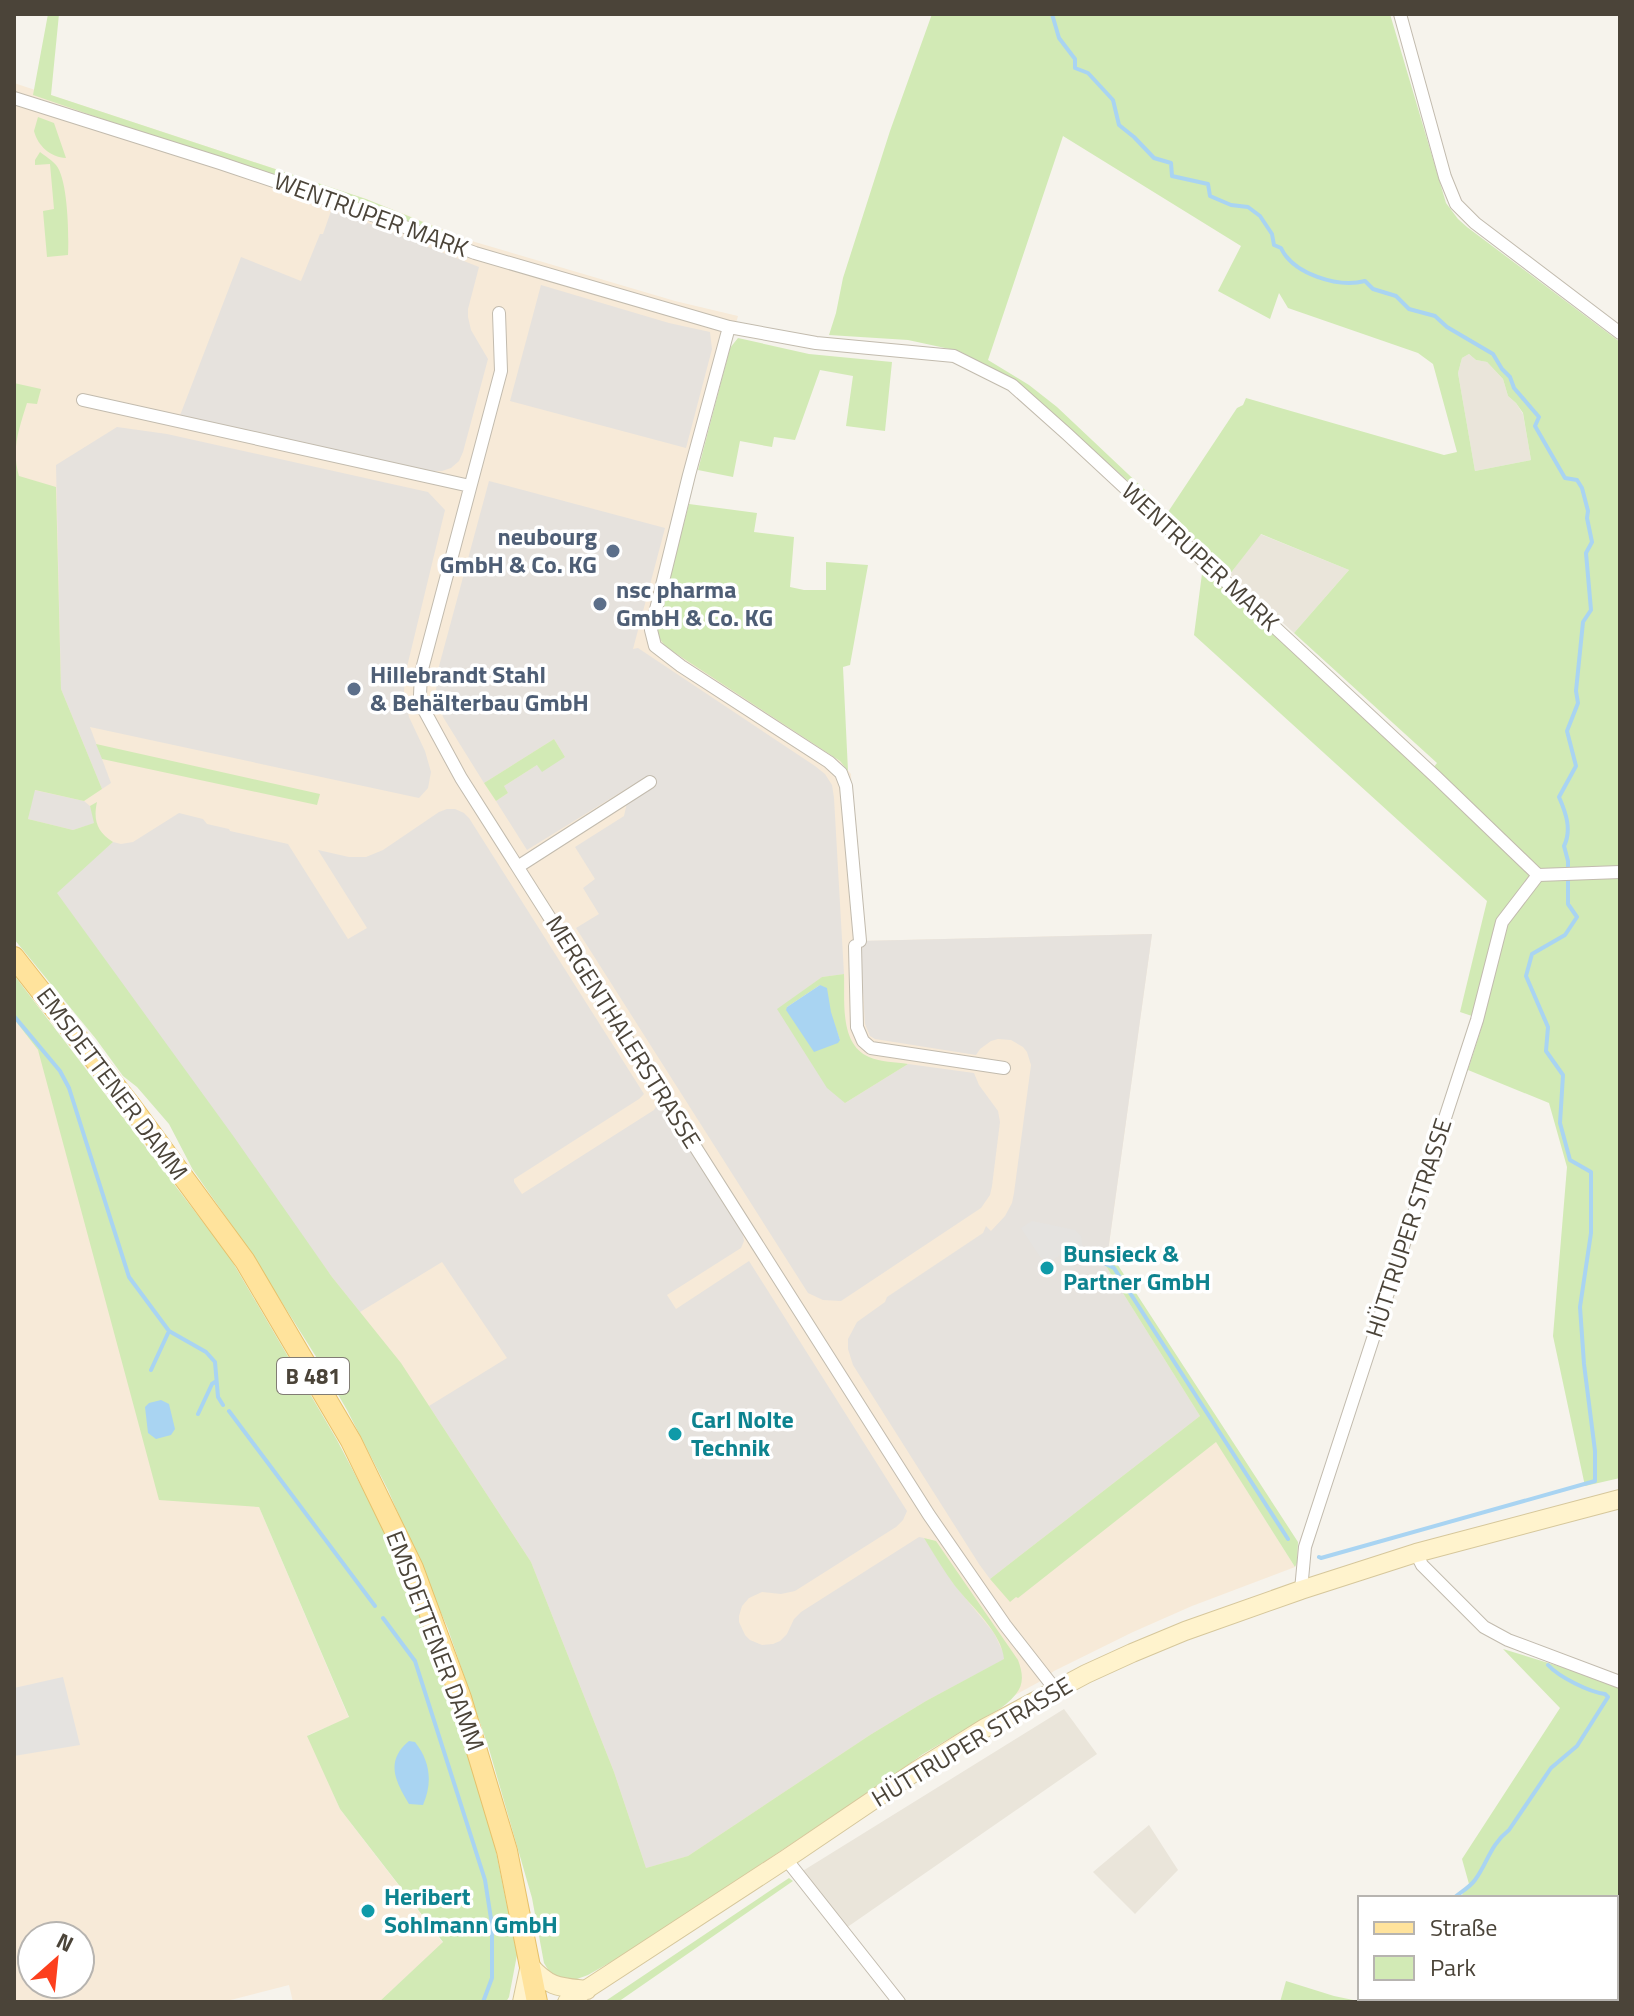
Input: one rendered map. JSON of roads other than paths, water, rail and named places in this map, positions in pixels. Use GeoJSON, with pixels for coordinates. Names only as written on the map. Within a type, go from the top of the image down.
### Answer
{"type":"FeatureCollection","features":[{"type":"Feature","properties":{"kind":"main road","name":"EMSDETTENER DAMM"},"geometry":{"type":"LineString","coordinates":[[14,957],[131,1106],[245,1261],[351,1441],[413,1568],[461,1698],[507,1851],[537,2002]]}},
{"type":"Feature","properties":{"kind":"main road","name":"HÜTTRUPER STRASSE"},"geometry":{"type":"LineString","coordinates":[[567,2002],[584,1996],[916,1771],[1055,1689],[1185,1631],[1301,1590],[1416,1553],[1620,1499]]}},
{"type":"Feature","properties":{"kind":"main road"},"geometry":{"type":"LineString","coordinates":[[530,1966],[539,1977],[557,1987],[584,1996]]}},
{"type":"Feature","properties":{"kind":"main road"},"geometry":{"type":"LineString","coordinates":[[522,2002],[530,1966]]}},
{"type":"Feature","properties":{"kind":"street"},"geometry":{"type":"LineString","coordinates":[[1400,14],[1445,177],[1456,204],[1475,223],[1620,333]]}},
{"type":"Feature","properties":{"kind":"street","name":"WENTRUPER MARK"},"geometry":{"type":"LineString","coordinates":[[14,98],[305,191],[475,253],[729,327],[816,343],[954,356],[1012,385],[1538,875]]}},
{"type":"Feature","properties":{"kind":"street","name":"MERGENTHALERSTRASSE"},"geometry":{"type":"LineString","coordinates":[[499,313],[501,371],[421,673],[423,708],[461,778],[929,1515],[1005,1625],[1055,1689]]}},
{"type":"Feature","properties":{"kind":"street"},"geometry":{"type":"LineString","coordinates":[[729,327],[651,630],[655,646],[841,773],[846,786],[857,944],[857,1027],[863,1041],[871,1048],[1004,1068]]}},
{"type":"Feature","properties":{"kind":"street"},"geometry":{"type":"LineString","coordinates":[[83,400],[470,486]]}},
{"type":"Feature","properties":{"kind":"street"},"geometry":{"type":"LineString","coordinates":[[519,866],[650,782]]}},
{"type":"Feature","properties":{"kind":"street"},"geometry":{"type":"LineString","coordinates":[[1538,875],[1620,872]]}},
{"type":"Feature","properties":{"kind":"street","name":"HÜTTRUPER STRASSE"},"geometry":{"type":"LineString","coordinates":[[1301,1590],[1305,1547],[1477,1020],[1502,922],[1538,875]]}},
{"type":"Feature","properties":{"kind":"street"},"geometry":{"type":"LineString","coordinates":[[1416,1553],[1422,1565],[1484,1627],[1508,1640],[1620,1682]]}},
{"type":"Feature","properties":{"kind":"street"},"geometry":{"type":"LineString","coordinates":[[786,1859],[899,2002]]}},
{"type":"Feature","properties":{"kind":"water"},"geometry":{"type":"Polygon","coordinates":[[[820,985],[827,988],[840,1040],[814,1052],[786,1010],[820,985]]]}},
{"type":"Feature","properties":{"kind":"water"},"geometry":{"type":"Polygon","coordinates":[[[161,1400],[169,1404],[175,1429],[171,1435],[156,1439],[148,1433],[145,1407],[161,1400]]]}},
{"type":"Feature","properties":{"kind":"water"},"geometry":{"type":"Polygon","coordinates":[[[409,1741],[415,1742],[427,1764],[429,1780],[423,1805],[409,1804],[395,1771],[397,1756],[409,1741]]]}},
{"type":"Feature","properties":{"kind":"waterway"},"geometry":{"type":"LineString","coordinates":[[1052,14],[1059,38],[1075,59],[1075,68],[1088,73],[1113,100],[1119,125],[1154,158],[1171,163],[1172,176],[1208,184],[1210,196],[1231,205],[1248,207],[1260,216],[1272,234],[1274,245],[1306,272],[1342,282],[1365,281],[1373,289],[1396,296],[1409,309],[1435,316],[1447,327],[1493,354],[1514,388],[1539,417],[1535,426],[1565,478],[1577,480],[1582,488],[1588,511],[1592,542],[1586,553],[1591,610],[1583,622],[1576,691],[1578,703],[1567,731],[1576,766],[1559,797],[1568,828],[1564,846],[1568,861],[1568,904],[1577,917],[1565,935],[1532,954],[1526,976],[1548,1027],[1546,1051],[1563,1075],[1560,1123],[1570,1160],[1591,1172],[1591,1233],[1580,1307],[1595,1451],[1595,1481],[1319,1557]]}},
{"type":"Feature","properties":{"kind":"waterway"},"geometry":{"type":"LineString","coordinates":[[14,1016],[60,1071],[69,1088],[129,1277],[169,1331],[206,1352],[215,1362],[218,1397],[223,1405]]}},
{"type":"Feature","properties":{"kind":"waterway"},"geometry":{"type":"LineString","coordinates":[[1106,1264],[1114,1268],[1288,1539]]}},
{"type":"Feature","properties":{"kind":"waterway"},"geometry":{"type":"LineString","coordinates":[[151,1370],[169,1331]]}},
{"type":"Feature","properties":{"kind":"waterway"},"geometry":{"type":"LineString","coordinates":[[198,1414],[215,1382]]}},
{"type":"Feature","properties":{"kind":"waterway"},"geometry":{"type":"LineString","coordinates":[[229,1411],[375,1606]]}},
{"type":"Feature","properties":{"kind":"waterway"},"geometry":{"type":"LineString","coordinates":[[383,1618],[415,1661],[485,1880],[492,1925],[492,1978],[483,2002]]}},
{"type":"Feature","properties":{"kind":"waterway"},"geometry":{"type":"LineString","coordinates":[[1457,1896],[1475,1880],[1551,1768],[1577,1746],[1608,1697],[1575,1683],[1548,1665]]}},
{"type":"Feature","properties":{"kind":"waterway"},"geometry":{"type":"LineString","coordinates":[[1498,2000],[1501,2002]]}},
{"type":"Feature","properties":{"kind":"place","name":"neubourg GmbH & Co. KG"},"geometry":{"type":"Point","coordinates":[613,551]}},
{"type":"Feature","properties":{"kind":"place","name":"nsc pharma GmbH & Co. KG"},"geometry":{"type":"Point","coordinates":[600,604]}},
{"type":"Feature","properties":{"kind":"place","name":"Hillebrandt Stahl & Behälterbau GmbH"},"geometry":{"type":"Point","coordinates":[354,689]}},
{"type":"Feature","properties":{"kind":"place","name":"Bunsieck & Partner GmbH"},"geometry":{"type":"Point","coordinates":[1047,1268]}},
{"type":"Feature","properties":{"kind":"place","name":"Carl Nolte Technik"},"geometry":{"type":"Point","coordinates":[675,1434]}},
{"type":"Feature","properties":{"kind":"place","name":"Heribert Sohlmann GmbH"},"geometry":{"type":"Point","coordinates":[368,1911]}}]}
